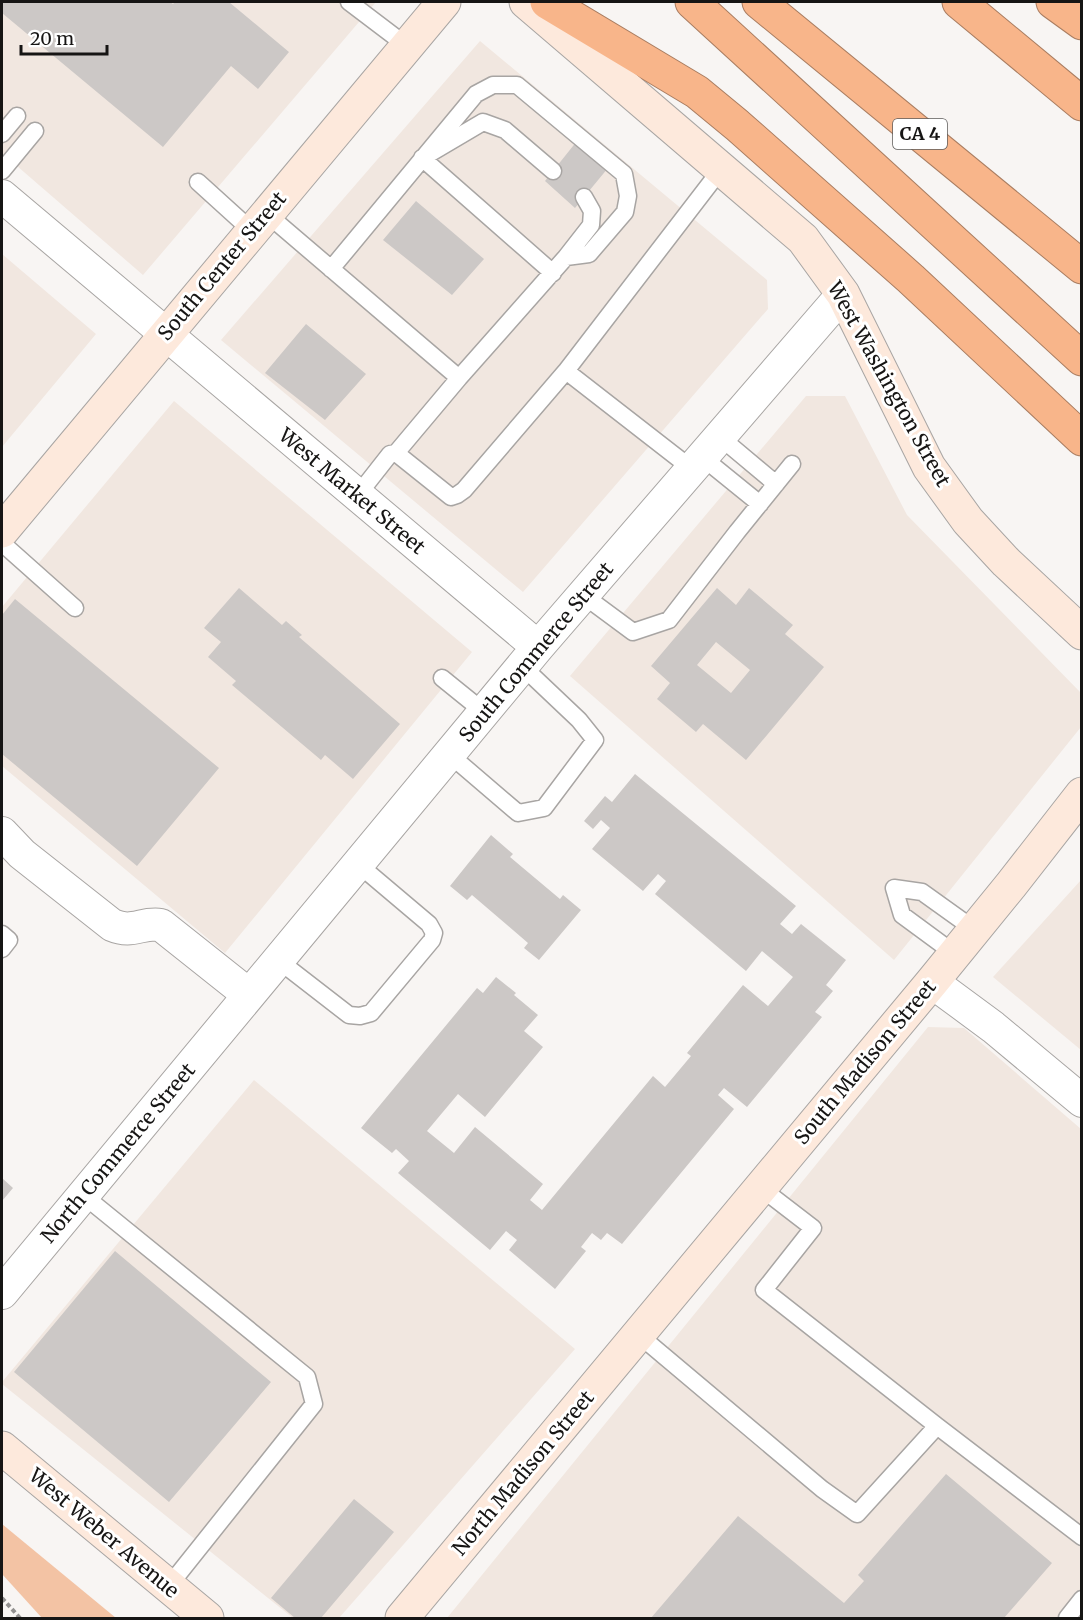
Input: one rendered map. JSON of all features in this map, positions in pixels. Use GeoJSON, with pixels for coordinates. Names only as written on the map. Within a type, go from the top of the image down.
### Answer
{"type":"FeatureCollection","features":[{"type":"Feature","properties":{"kind":"highway"},"geometry":{"type":"LineString","coordinates":[[547,2],[697,92],[911,279],[1082,439]]}},
{"type":"Feature","properties":{"kind":"highway"},"geometry":{"type":"LineString","coordinates":[[692,2],[1082,359]]}},
{"type":"Feature","properties":{"kind":"highway","name":"CA 4"},"geometry":{"type":"LineString","coordinates":[[759,2],[1082,267]]}},
{"type":"Feature","properties":{"kind":"highway"},"geometry":{"type":"LineString","coordinates":[[959,2],[1082,104]]}},
{"type":"Feature","properties":{"kind":"highway"},"geometry":{"type":"LineString","coordinates":[[1053,2],[1082,24]]}},
{"type":"Feature","properties":{"kind":"main road","name":"South Center Street"},"geometry":{"type":"LineString","coordinates":[[5,523],[444,2]]}},
{"type":"Feature","properties":{"kind":"main road","name":"West Washington Street"},"geometry":{"type":"LineString","coordinates":[[526,2],[803,239],[843,294],[929,467],[975,529],[1006,562],[1082,633]]}},
{"type":"Feature","properties":{"kind":"main road","name":"South Madison Street"},"geometry":{"type":"LineString","coordinates":[[642,1331],[965,942],[1082,794]]}},
{"type":"Feature","properties":{"kind":"main road","name":"North Madison Street"},"geometry":{"type":"LineString","coordinates":[[402,1618],[642,1331]]}},
{"type":"Feature","properties":{"kind":"main road","name":"West Weber Avenue"},"geometry":{"type":"LineString","coordinates":[[2,1448],[207,1618]]}},
{"type":"Feature","properties":{"kind":"street","name":"West Market Street"},"geometry":{"type":"LineString","coordinates":[[2,196],[357,496],[530,657]]}},
{"type":"Feature","properties":{"kind":"street","name":"South Commerce Street"},"geometry":{"type":"LineString","coordinates":[[242,1004],[530,657],[843,294]]}},
{"type":"Feature","properties":{"kind":"street"},"geometry":{"type":"LineString","coordinates":[[2,832],[30,860],[112,925],[121,929],[134,929],[153,924],[161,925],[242,1004]]}},
{"type":"Feature","properties":{"kind":"street"},"geometry":{"type":"LineString","coordinates":[[932,982],[993,1027],[1082,1101]]}},
{"type":"Feature","properties":{"kind":"street","name":"North Commerce Street"},"geometry":{"type":"LineString","coordinates":[[2,1293],[242,1004]]}},
{"type":"Feature","properties":{"kind":"lane"},"geometry":{"type":"LineString","coordinates":[[354,6],[406,46]]}},
{"type":"Feature","properties":{"kind":"lane"},"geometry":{"type":"LineString","coordinates":[[331,269],[476,94],[493,85],[517,85],[624,174],[628,196],[625,212],[589,254],[566,257]]}},
{"type":"Feature","properties":{"kind":"lane"},"geometry":{"type":"LineString","coordinates":[[2,134],[17,116]]}},
{"type":"Feature","properties":{"kind":"lane"},"geometry":{"type":"LineString","coordinates":[[422,158],[483,122],[505,130],[553,171]]}},
{"type":"Feature","properties":{"kind":"lane"},"geometry":{"type":"LineString","coordinates":[[2,171],[35,131]]}},
{"type":"Feature","properties":{"kind":"lane"},"geometry":{"type":"LineString","coordinates":[[422,158],[553,273]]}},
{"type":"Feature","properties":{"kind":"lane"},"geometry":{"type":"LineString","coordinates":[[396,453],[451,496],[464,490],[566,371],[722,168]]}},
{"type":"Feature","properties":{"kind":"lane"},"geometry":{"type":"LineString","coordinates":[[198,182],[331,269],[459,378]]}},
{"type":"Feature","properties":{"kind":"lane"},"geometry":{"type":"LineString","coordinates":[[357,496],[390,454],[396,453],[459,378],[553,273],[591,225],[592,211],[584,197]]}},
{"type":"Feature","properties":{"kind":"lane"},"geometry":{"type":"LineString","coordinates":[[566,371],[705,454],[776,484]]}},
{"type":"Feature","properties":{"kind":"lane"},"geometry":{"type":"LineString","coordinates":[[705,454],[760,504]]}},
{"type":"Feature","properties":{"kind":"lane"},"geometry":{"type":"LineString","coordinates":[[583,595],[633,632],[669,620],[792,464]]}},
{"type":"Feature","properties":{"kind":"lane"},"geometry":{"type":"LineString","coordinates":[[5,523],[75,608]]}},
{"type":"Feature","properties":{"kind":"lane"},"geometry":{"type":"LineString","coordinates":[[449,754],[518,813],[544,808],[595,740],[530,657]]}},
{"type":"Feature","properties":{"kind":"lane"},"geometry":{"type":"LineString","coordinates":[[442,678],[484,712]]}},
{"type":"Feature","properties":{"kind":"lane"},"geometry":{"type":"LineString","coordinates":[[278,960],[349,1015],[360,1016],[371,1013],[432,940],[434,933],[429,924],[358,864]]}},
{"type":"Feature","properties":{"kind":"lane"},"geometry":{"type":"LineString","coordinates":[[2,934],[9,940],[2,949]]}},
{"type":"Feature","properties":{"kind":"lane"},"geometry":{"type":"LineString","coordinates":[[761,1188],[813,1228],[764,1290],[1082,1537]]}},
{"type":"Feature","properties":{"kind":"lane"},"geometry":{"type":"LineString","coordinates":[[83,1195],[307,1377],[314,1404],[168,1587]]}},
{"type":"Feature","properties":{"kind":"lane"},"geometry":{"type":"LineString","coordinates":[[642,1331],[822,1490],[857,1514],[937,1426]]}},
{"type":"Feature","properties":{"kind":"lane"},"geometry":{"type":"LineString","coordinates":[[1067,1618],[1082,1599]]}},
{"type":"Feature","properties":{"kind":"path"},"geometry":{"type":"LineString","coordinates":[[2,1598],[20,1618]]}},
{"type":"Feature","properties":{"kind":"shaded area"},"geometry":{"type":"Polygon","coordinates":[[[2,2],[376,2],[143,275],[2,153],[2,2]]]}},
{"type":"Feature","properties":{"kind":"shaded area"},"geometry":{"type":"Polygon","coordinates":[[[480,41],[767,280],[768,309],[523,592],[221,340],[480,41]]]}},
{"type":"Feature","properties":{"kind":"shaded area"},"geometry":{"type":"Polygon","coordinates":[[[2,254],[96,334],[2,447],[2,254]]]}},
{"type":"Feature","properties":{"kind":"shaded area"},"geometry":{"type":"Polygon","coordinates":[[[806,396],[845,396],[907,515],[1081,693],[1081,727],[894,960],[570,676],[806,396]]]}},
{"type":"Feature","properties":{"kind":"shaded area"},"geometry":{"type":"Polygon","coordinates":[[[174,401],[472,652],[225,953],[2,766],[2,607],[174,401]]]}},
{"type":"Feature","properties":{"kind":"shaded area"},"geometry":{"type":"Polygon","coordinates":[[[1081,880],[1081,1050],[993,977],[1081,880]]]}},
{"type":"Feature","properties":{"kind":"shaded area"},"geometry":{"type":"Polygon","coordinates":[[[928,1027],[964,1028],[1081,1129],[1081,1618],[447,1618],[928,1027]]]}},
{"type":"Feature","properties":{"kind":"shaded area"},"geometry":{"type":"Polygon","coordinates":[[[254,1080],[575,1349],[339,1618],[293,1618],[2,1384],[254,1080]]]}},
{"type":"Feature","properties":{"kind":"shaded area"},"geometry":{"type":"Polygon","coordinates":[[[2,1524],[116,1618],[42,1618],[2,1574],[2,1524]]]}},
{"type":"Feature","properties":{"kind":"building"},"geometry":{"type":"Polygon","coordinates":[[[2,2],[170,2],[173,4],[175,2],[229,2],[289,52],[258,89],[231,66],[163,147],[2,13],[2,2]]]}},
{"type":"Feature","properties":{"kind":"building"},"geometry":{"type":"Polygon","coordinates":[[[577,141],[608,168],[575,208],[545,181],[577,141]]]}},
{"type":"Feature","properties":{"kind":"building"},"geometry":{"type":"Polygon","coordinates":[[[416,201],[484,259],[452,295],[383,240],[416,201]]]}},
{"type":"Feature","properties":{"kind":"building"},"geometry":{"type":"Polygon","coordinates":[[[306,324],[366,374],[325,420],[265,373],[306,324]]]}},
{"type":"Feature","properties":{"kind":"building"},"geometry":{"type":"Polygon","coordinates":[[[239,588],[282,625],[286,621],[302,635],[299,637],[400,724],[353,779],[325,755],[321,760],[232,685],[236,681],[208,657],[221,642],[204,628],[239,588]]]}},
{"type":"Feature","properties":{"kind":"building"},"geometry":{"type":"Polygon","coordinates":[[[717,588],[736,605],[749,588],[793,625],[785,634],[824,667],[746,760],[703,724],[696,732],[657,699],[670,683],[651,666],[717,588]],[[716,642],[697,665],[731,693],[750,670],[716,642]]]}},
{"type":"Feature","properties":{"kind":"building"},"geometry":{"type":"Polygon","coordinates":[[[15,599],[219,768],[137,866],[2,754],[2,615],[15,599]]]}},
{"type":"Feature","properties":{"kind":"building"},"geometry":{"type":"Polygon","coordinates":[[[635,774],[796,906],[780,924],[792,934],[801,924],[846,960],[826,985],[833,991],[815,1012],[822,1017],[747,1107],[724,1088],[718,1095],[734,1109],[622,1244],[607,1233],[601,1240],[592,1233],[581,1247],[586,1251],[555,1289],[509,1250],[517,1240],[506,1231],[490,1250],[398,1173],[409,1161],[396,1149],[392,1153],[361,1128],[477,988],[483,993],[496,977],[538,1015],[524,1031],[543,1047],[485,1117],[458,1094],[427,1131],[454,1153],[475,1127],[543,1184],[530,1200],[542,1210],[653,1076],[665,1087],[691,1056],[687,1053],[743,985],[768,1006],[793,977],[762,951],[746,971],[655,894],[666,881],[658,874],[643,891],[592,849],[610,828],[601,820],[593,829],[584,821],[605,796],[612,802],[635,774]]]}},
{"type":"Feature","properties":{"kind":"building"},"geometry":{"type":"Polygon","coordinates":[[[491,835],[513,854],[510,857],[560,899],[563,895],[581,910],[539,960],[524,948],[528,943],[472,895],[467,900],[450,886],[491,835]]]}},
{"type":"Feature","properties":{"kind":"building"},"geometry":{"type":"Polygon","coordinates":[[[2,1178],[13,1188],[2,1201],[2,1178]]]}},
{"type":"Feature","properties":{"kind":"building"},"geometry":{"type":"Polygon","coordinates":[[[115,1251],[271,1382],[169,1502],[14,1372],[115,1251]]]}},
{"type":"Feature","properties":{"kind":"building"},"geometry":{"type":"Polygon","coordinates":[[[946,1474],[1052,1563],[1004,1618],[651,1618],[738,1516],[844,1603],[864,1581],[858,1575],[946,1474]]]}},
{"type":"Feature","properties":{"kind":"building"},"geometry":{"type":"Polygon","coordinates":[[[354,1499],[394,1532],[321,1618],[295,1618],[271,1598],[354,1499]]]}}]}
